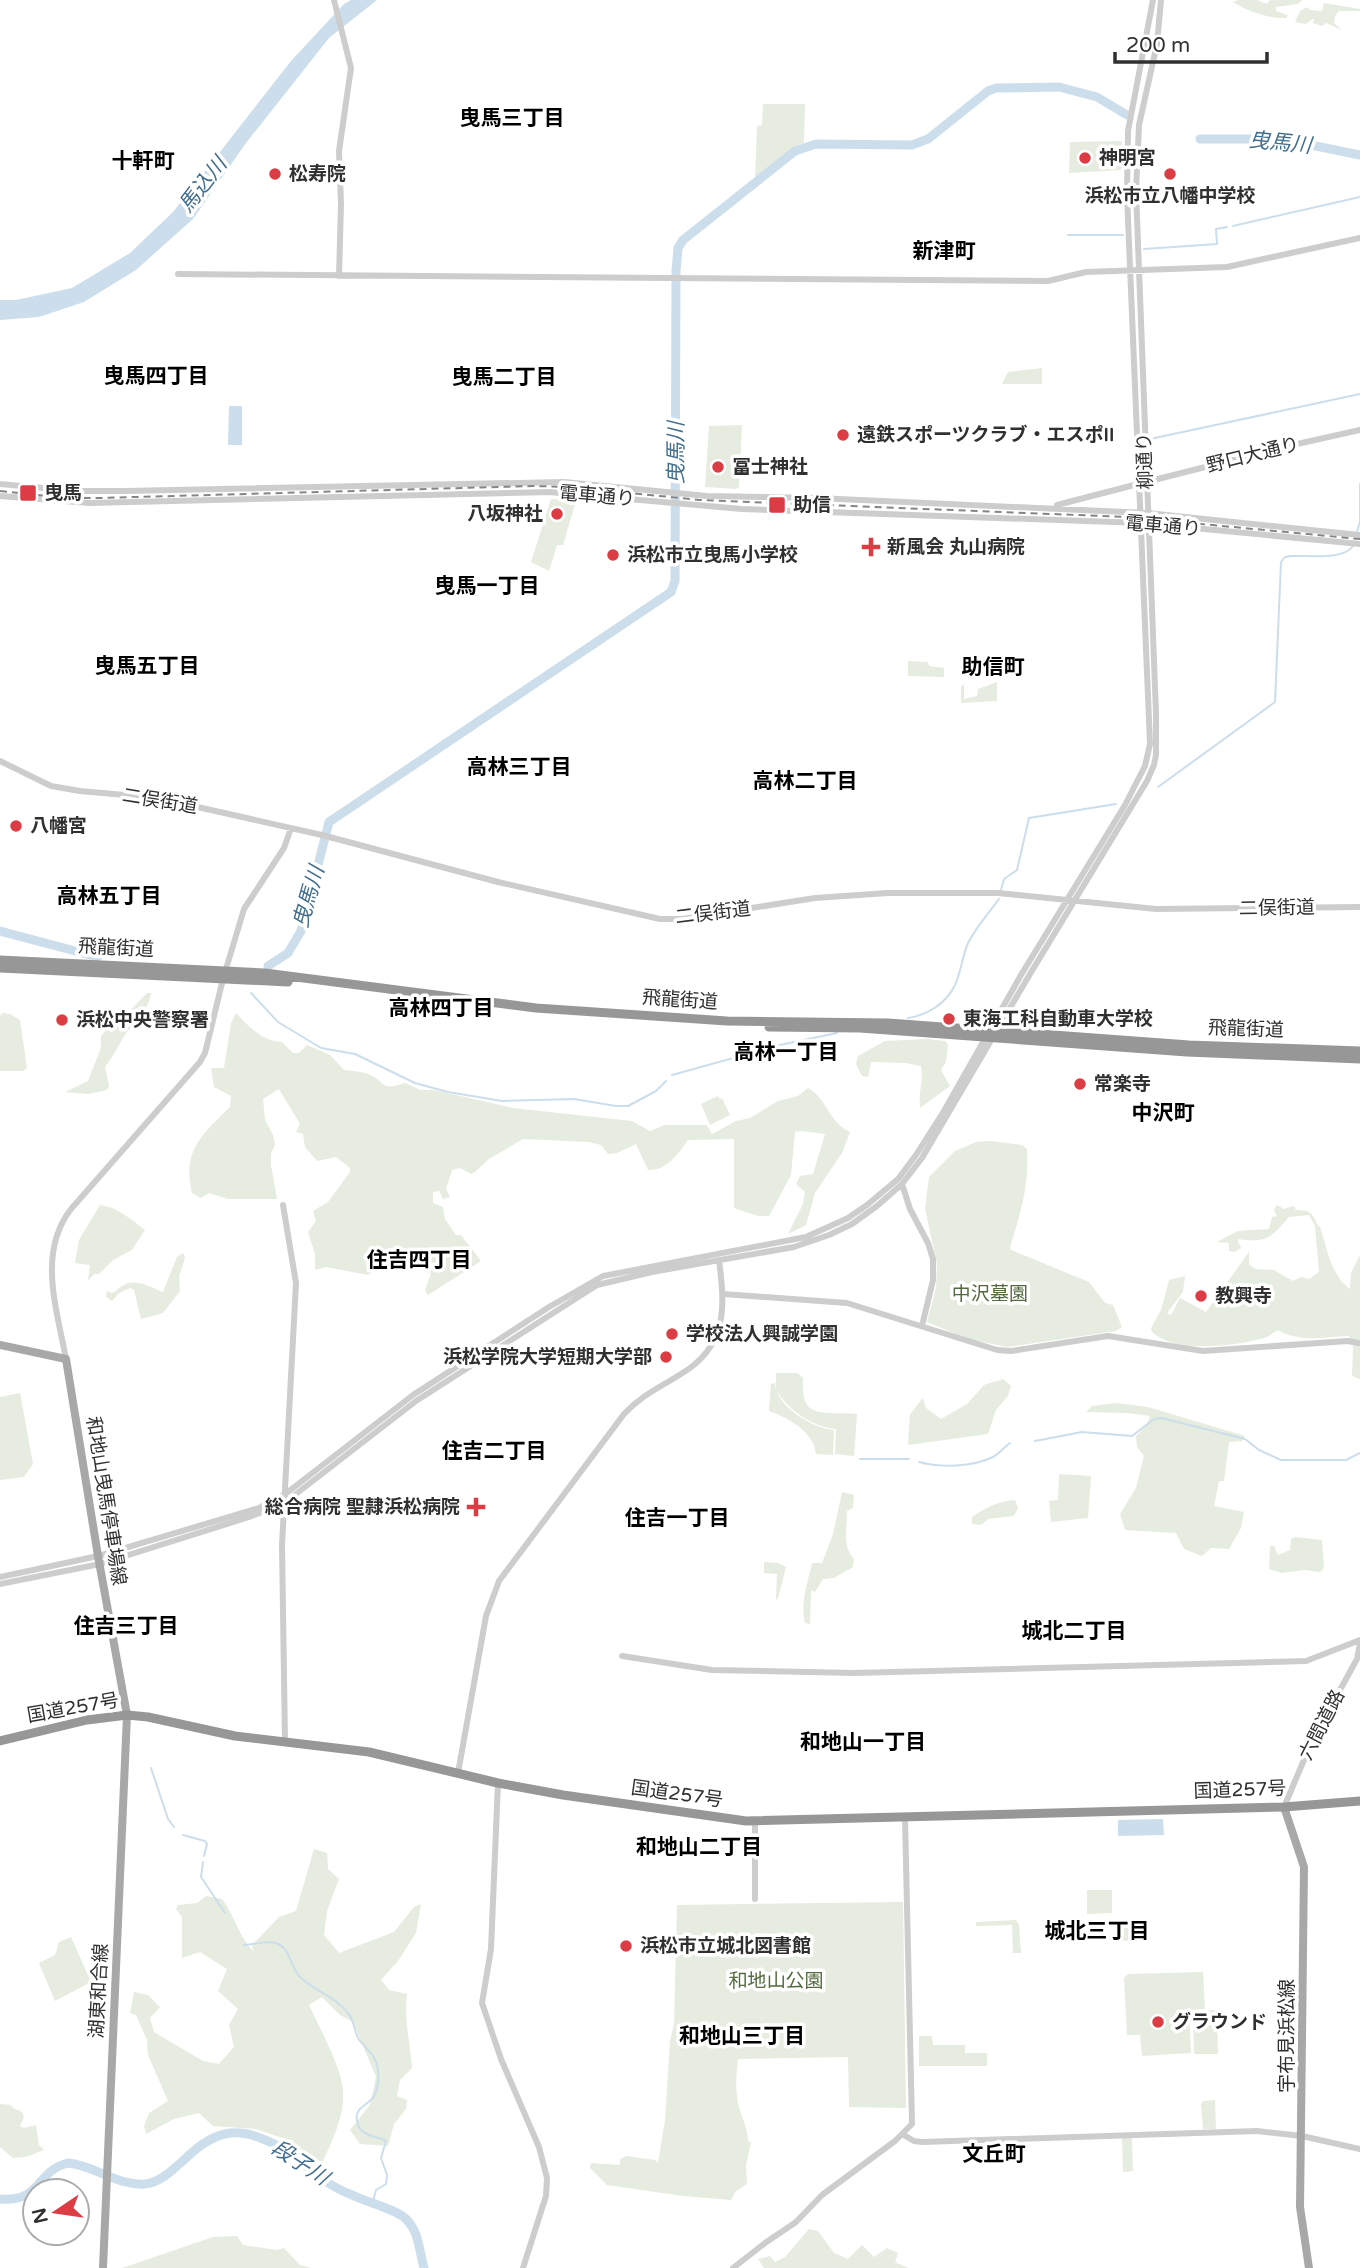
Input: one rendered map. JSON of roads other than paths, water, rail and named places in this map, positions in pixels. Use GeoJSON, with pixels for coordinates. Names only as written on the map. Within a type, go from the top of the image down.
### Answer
{"type":"FeatureCollection","features":[{"type":"Feature","properties":{"kind":"highway","name":"飛龍街道"},"geometry":{"type":"LineString","coordinates":[[0,960],[225,975],[506,1010],[727,1026],[860,1028],[1360,1051]]}},
{"type":"Feature","properties":{"kind":"highway","name":"飛龍街道"},"geometry":{"type":"LineString","coordinates":[[0,968],[225,975]]}},
{"type":"Feature","properties":{"kind":"highway","name":"飛龍街道"},"geometry":{"type":"LineString","coordinates":[[993,1034],[1187,1052],[1360,1059]]}},
{"type":"Feature","properties":{"kind":"highway","name":"国道257号"},"geometry":{"type":"LineString","coordinates":[[0,1741],[71,1723],[127,1715],[148,1717],[234,1736],[369,1752],[498,1783],[688,1814],[755,1821],[1284,1807],[1360,1801]]}},
{"type":"Feature","properties":{"kind":"main road"},"geometry":{"type":"LineString","coordinates":[[0,1345],[66,1359]]}},
{"type":"Feature","properties":{"kind":"main road","name":"和地山曳馬停車場線"},"geometry":{"type":"LineString","coordinates":[[66,1359],[127,1715]]}},
{"type":"Feature","properties":{"kind":"main road","name":"湖東和合線"},"geometry":{"type":"LineString","coordinates":[[103,2268],[127,1715]]}},
{"type":"Feature","properties":{"kind":"main road","name":"宇布見浜松線"},"geometry":{"type":"LineString","coordinates":[[1284,1807],[1304,1867],[1300,2214],[1309,2268]]}},
{"type":"Feature","properties":{"kind":"street"},"geometry":{"type":"LineString","coordinates":[[334,0],[351,68],[339,150],[339,276]]}},
{"type":"Feature","properties":{"kind":"street","name":"柳通り"},"geometry":{"type":"LineString","coordinates":[[993,1034],[1075,902],[1154,765],[1157,724],[1145,523],[1138,484],[1128,139],[1153,0]]}},
{"type":"Feature","properties":{"kind":"street","name":"柳通り"},"geometry":{"type":"LineString","coordinates":[[1144,513],[1146,482],[1136,191],[1137,137],[1157,44],[1161,0]]}},
{"type":"Feature","properties":{"kind":"street"},"geometry":{"type":"LineString","coordinates":[[178,274],[1048,281],[1086,272],[1227,267],[1360,238]]}},
{"type":"Feature","properties":{"kind":"street","name":"野口大通り"},"geometry":{"type":"LineString","coordinates":[[1146,482],[1360,430]]}},
{"type":"Feature","properties":{"kind":"street","name":"電車通り"},"geometry":{"type":"LineString","coordinates":[[0,484],[76,491],[125,491],[564,482],[676,493],[1144,513],[1360,535]]}},
{"type":"Feature","properties":{"kind":"street"},"geometry":{"type":"LineString","coordinates":[[1056,505],[1138,484]]}},
{"type":"Feature","properties":{"kind":"street","name":"電車通り"},"geometry":{"type":"LineString","coordinates":[[0,496],[89,503],[549,492],[743,509],[1145,523],[1360,544]]}},
{"type":"Feature","properties":{"kind":"street","name":"柳通り"},"geometry":{"type":"LineString","coordinates":[[993,1034],[1021,975],[1125,805],[1149,755],[1145,523]]}},
{"type":"Feature","properties":{"kind":"street","name":"二俣街道"},"geometry":{"type":"LineString","coordinates":[[0,761],[51,786],[164,800],[325,836],[498,882],[660,919],[682,919],[848,894],[998,893],[1156,909],[1360,907]]}},
{"type":"Feature","properties":{"kind":"street"},"geometry":{"type":"LineString","coordinates":[[66,1359],[52,1275],[52,1251],[57,1231],[71,1209],[200,1062],[244,909],[284,848],[291,828]]}},
{"type":"Feature","properties":{"kind":"street"},"geometry":{"type":"LineString","coordinates":[[0,1577],[99,1560],[256,1509],[284,1495],[413,1395],[603,1276],[631,1269],[794,1248],[852,1224],[902,1184],[922,1158],[993,1034]]}},
{"type":"Feature","properties":{"kind":"street"},"geometry":{"type":"LineString","coordinates":[[0,1584],[99,1560],[248,1517],[283,1504],[416,1401],[597,1285],[806,1237],[848,1218],[885,1191],[916,1155],[993,1034]]}},
{"type":"Feature","properties":{"kind":"street"},"geometry":{"type":"LineString","coordinates":[[902,1184],[910,1209],[933,1259],[933,1280],[922,1326]]}},
{"type":"Feature","properties":{"kind":"street"},"geometry":{"type":"LineString","coordinates":[[283,1205],[296,1278],[283,1504],[285,1742]]}},
{"type":"Feature","properties":{"kind":"street"},"geometry":{"type":"LineString","coordinates":[[458,1773],[486,1616],[499,1581],[624,1414],[638,1399],[694,1366],[708,1351],[722,1322],[723,1293],[718,1258]]}},
{"type":"Feature","properties":{"kind":"street"},"geometry":{"type":"LineString","coordinates":[[723,1293],[847,1303],[979,1346],[1011,1351],[1108,1336],[1203,1351],[1348,1341],[1359,1344],[1360,1334]]}},
{"type":"Feature","properties":{"kind":"street"},"geometry":{"type":"LineString","coordinates":[[622,1656],[712,1670],[854,1673],[1306,1661],[1360,1642]]}},
{"type":"Feature","properties":{"kind":"street","name":"六間道路"},"geometry":{"type":"LineString","coordinates":[[1284,1807],[1312,1741],[1357,1658],[1360,1642]]}},
{"type":"Feature","properties":{"kind":"street"},"geometry":{"type":"LineString","coordinates":[[498,1783],[491,1949],[482,2003],[501,2059],[539,2147],[547,2178],[545,2196],[523,2268]]}},
{"type":"Feature","properties":{"kind":"street"},"geometry":{"type":"LineString","coordinates":[[733,2268],[796,2222],[822,2195],[910,2128],[913,2119],[905,1818]]}},
{"type":"Feature","properties":{"kind":"street"},"geometry":{"type":"LineString","coordinates":[[755,1821],[755,1899]]}},
{"type":"Feature","properties":{"kind":"street"},"geometry":{"type":"LineString","coordinates":[[902,2134],[922,2142],[1257,2132],[1301,2136],[1360,2149]]}},
{"type":"Feature","properties":{"kind":"water","name":"馬込川"},"geometry":{"type":"Polygon","coordinates":[[[351,0],[377,0],[329,38],[246,143],[193,219],[136,270],[84,302],[39,317],[0,320],[0,300],[16,300],[72,288],[130,253],[173,212],[291,61],[344,4],[351,0]]]}},
{"type":"Feature","properties":{"kind":"water"},"geometry":{"type":"Polygon","coordinates":[[[229,406],[242,406],[242,445],[228,445],[229,406]]]}},
{"type":"Feature","properties":{"kind":"water"},"geometry":{"type":"Polygon","coordinates":[[[1163,1819],[1164,1835],[1118,1836],[1118,1820],[1163,1819]]]}},
{"type":"Feature","properties":{"kind":"waterway","name":"曳馬川"},"geometry":{"type":"LineString","coordinates":[[268,966],[288,953],[301,931],[329,822],[671,592],[675,581],[676,271],[678,248],[683,240],[795,151],[816,144],[912,145],[928,139],[988,91],[996,88],[1059,87],[1097,97],[1127,115]]}},
{"type":"Feature","properties":{"kind":"waterway","name":"曳馬川"},"geometry":{"type":"LineString","coordinates":[[1200,139],[1282,139],[1360,155]]}},
{"type":"Feature","properties":{"kind":"waterway"},"geometry":{"type":"LineString","coordinates":[[1233,226],[1360,197]]}},
{"type":"Feature","properties":{"kind":"waterway"},"geometry":{"type":"LineString","coordinates":[[1144,249],[1217,244],[1216,229],[1227,227]]}},
{"type":"Feature","properties":{"kind":"waterway"},"geometry":{"type":"LineString","coordinates":[[1068,235],[1123,235]]}},
{"type":"Feature","properties":{"kind":"waterway"},"geometry":{"type":"LineString","coordinates":[[1150,439],[1360,394]]}},
{"type":"Feature","properties":{"kind":"waterway"},"geometry":{"type":"LineString","coordinates":[[1357,531],[1360,522],[1360,484]]}},
{"type":"Feature","properties":{"kind":"waterway"},"geometry":{"type":"LineString","coordinates":[[1158,787],[1275,702],[1281,562],[1285,557],[1341,554],[1353,546]]}},
{"type":"Feature","properties":{"kind":"waterway"},"geometry":{"type":"LineString","coordinates":[[1001,890],[1004,879],[1017,870],[1029,818],[1116,804]]}},
{"type":"Feature","properties":{"kind":"waterway"},"geometry":{"type":"LineString","coordinates":[[908,1018],[922,1014],[947,998],[957,980],[968,943],[999,899]]}},
{"type":"Feature","properties":{"kind":"waterway"},"geometry":{"type":"LineString","coordinates":[[0,931],[98,957]]}},
{"type":"Feature","properties":{"kind":"waterway"},"geometry":{"type":"LineString","coordinates":[[251,993],[278,1022],[321,1048],[355,1054],[415,1083],[448,1092],[502,1101],[574,1099],[628,1106],[656,1091],[666,1081]]}},
{"type":"Feature","properties":{"kind":"waterway"},"geometry":{"type":"LineString","coordinates":[[672,1075],[780,1045],[837,1033]]}},
{"type":"Feature","properties":{"kind":"waterway"},"geometry":{"type":"LineString","coordinates":[[1035,1441],[1082,1432],[1132,1436],[1154,1419],[1161,1418],[1245,1439],[1259,1450],[1281,1460],[1346,1460],[1360,1453]]}},
{"type":"Feature","properties":{"kind":"waterway"},"geometry":{"type":"LineString","coordinates":[[919,1462],[947,1466],[976,1463],[993,1457],[1010,1443]]}},
{"type":"Feature","properties":{"kind":"waterway"},"geometry":{"type":"LineString","coordinates":[[860,1459],[909,1459]]}},
{"type":"Feature","properties":{"kind":"waterway"},"geometry":{"type":"LineString","coordinates":[[151,1768],[168,1819],[174,1827]]}},
{"type":"Feature","properties":{"kind":"waterway"},"geometry":{"type":"LineString","coordinates":[[183,1835],[205,1841],[207,1844],[204,1856]]}},
{"type":"Feature","properties":{"kind":"waterway"},"geometry":{"type":"LineString","coordinates":[[203,1862],[201,1877],[225,1913]]}},
{"type":"Feature","properties":{"kind":"waterway"},"geometry":{"type":"LineString","coordinates":[[244,1945],[269,1942],[285,1949],[301,1978],[348,2013],[358,2038],[375,2060],[378,2073],[376,2090],[357,2116],[361,2130],[386,2141],[381,2158],[387,2175],[386,2184],[376,2190],[372,2205]]}},
{"type":"Feature","properties":{"kind":"waterway","name":"段子川"},"geometry":{"type":"LineString","coordinates":[[0,2199],[24,2196],[49,2173],[68,2163],[87,2167],[125,2182],[145,2184],[165,2176],[213,2138],[243,2133],[279,2146],[337,2188],[401,2215],[414,2230],[424,2268]]}},
{"type":"Feature","properties":{"kind":"railway"},"geometry":{"type":"LineString","coordinates":[[0,491],[66,498],[100,498],[572,487],[699,500],[1127,517],[1360,539]]}},
{"type":"Feature","properties":{"kind":"place","name":"神明宮"},"geometry":{"type":"Point","coordinates":[1085,158]}},
{"type":"Feature","properties":{"kind":"place","name":"松寿院"},"geometry":{"type":"Point","coordinates":[275,174]}},
{"type":"Feature","properties":{"kind":"place","name":"浜松市立八幡中学校"},"geometry":{"type":"Point","coordinates":[1170,174]}},
{"type":"Feature","properties":{"kind":"place","name":"遠鉄スポーツクラブ・エスポII"},"geometry":{"type":"Point","coordinates":[843,435]}},
{"type":"Feature","properties":{"kind":"place","name":"冨士神社"},"geometry":{"type":"Point","coordinates":[718,467]}},
{"type":"Feature","properties":{"kind":"place","name":"曳馬"},"geometry":{"type":"Point","coordinates":[28,493]}},
{"type":"Feature","properties":{"kind":"place","name":"助信"},"geometry":{"type":"Point","coordinates":[777,505]}},
{"type":"Feature","properties":{"kind":"place","name":"八坂神社"},"geometry":{"type":"Point","coordinates":[557,514]}},
{"type":"Feature","properties":{"kind":"place","name":"新風会 丸山病院"},"geometry":{"type":"Point","coordinates":[871,547]}},
{"type":"Feature","properties":{"kind":"place","name":"浜松市立曳馬小学校"},"geometry":{"type":"Point","coordinates":[613,555]}},
{"type":"Feature","properties":{"kind":"place","name":"八幡宮"},"geometry":{"type":"Point","coordinates":[16,826]}},
{"type":"Feature","properties":{"kind":"place","name":"東海工科自動車大学校"},"geometry":{"type":"Point","coordinates":[949,1019]}},
{"type":"Feature","properties":{"kind":"place","name":"浜松中央警察署"},"geometry":{"type":"Point","coordinates":[62,1020]}},
{"type":"Feature","properties":{"kind":"place","name":"常楽寺"},"geometry":{"type":"Point","coordinates":[1080,1084]}},
{"type":"Feature","properties":{"kind":"place","name":"教興寺"},"geometry":{"type":"Point","coordinates":[1201,1296]}},
{"type":"Feature","properties":{"kind":"place","name":"学校法人興誠学園"},"geometry":{"type":"Point","coordinates":[672,1334]}},
{"type":"Feature","properties":{"kind":"place","name":"浜松学院大学短期大学部"},"geometry":{"type":"Point","coordinates":[666,1357]}},
{"type":"Feature","properties":{"kind":"place","name":"総合病院 聖隷浜松病院"},"geometry":{"type":"Point","coordinates":[476,1507]}},
{"type":"Feature","properties":{"kind":"place","name":"浜松市立城北図書館"},"geometry":{"type":"Point","coordinates":[626,1946]}},
{"type":"Feature","properties":{"kind":"place","name":"グラウンド"},"geometry":{"type":"Point","coordinates":[1158,2022]}},
{"type":"Feature","properties":{"kind":"district","name":"曳馬三丁目"},"geometry":{"type":"Point","coordinates":[512,118]}},
{"type":"Feature","properties":{"kind":"district","name":"十軒町"},"geometry":{"type":"Point","coordinates":[143,161]}},
{"type":"Feature","properties":{"kind":"district","name":"新津町"},"geometry":{"type":"Point","coordinates":[944,251]}},
{"type":"Feature","properties":{"kind":"district","name":"曳馬四丁目"},"geometry":{"type":"Point","coordinates":[156,376]}},
{"type":"Feature","properties":{"kind":"district","name":"曳馬二丁目"},"geometry":{"type":"Point","coordinates":[504,377]}},
{"type":"Feature","properties":{"kind":"district","name":"曳馬一丁目"},"geometry":{"type":"Point","coordinates":[487,586]}},
{"type":"Feature","properties":{"kind":"district","name":"曳馬五丁目"},"geometry":{"type":"Point","coordinates":[147,666]}},
{"type":"Feature","properties":{"kind":"district","name":"助信町"},"geometry":{"type":"Point","coordinates":[993,667]}},
{"type":"Feature","properties":{"kind":"district","name":"高林三丁目"},"geometry":{"type":"Point","coordinates":[519,767]}},
{"type":"Feature","properties":{"kind":"district","name":"高林二丁目"},"geometry":{"type":"Point","coordinates":[805,781]}},
{"type":"Feature","properties":{"kind":"district","name":"高林五丁目"},"geometry":{"type":"Point","coordinates":[109,896]}},
{"type":"Feature","properties":{"kind":"district","name":"高林四丁目"},"geometry":{"type":"Point","coordinates":[441,1008]}},
{"type":"Feature","properties":{"kind":"district","name":"高林一丁目"},"geometry":{"type":"Point","coordinates":[786,1052]}},
{"type":"Feature","properties":{"kind":"district","name":"中沢町"},"geometry":{"type":"Point","coordinates":[1163,1113]}},
{"type":"Feature","properties":{"kind":"district","name":"住吉四丁目"},"geometry":{"type":"Point","coordinates":[419,1260]}},
{"type":"Feature","properties":{"kind":"district","name":"住吉二丁目"},"geometry":{"type":"Point","coordinates":[494,1451]}},
{"type":"Feature","properties":{"kind":"district","name":"住吉一丁目"},"geometry":{"type":"Point","coordinates":[677,1518]}},
{"type":"Feature","properties":{"kind":"district","name":"住吉三丁目"},"geometry":{"type":"Point","coordinates":[126,1626]}},
{"type":"Feature","properties":{"kind":"district","name":"城北二丁目"},"geometry":{"type":"Point","coordinates":[1074,1631]}},
{"type":"Feature","properties":{"kind":"district","name":"和地山一丁目"},"geometry":{"type":"Point","coordinates":[863,1742]}},
{"type":"Feature","properties":{"kind":"district","name":"和地山二丁目"},"geometry":{"type":"Point","coordinates":[699,1847]}},
{"type":"Feature","properties":{"kind":"district","name":"城北三丁目"},"geometry":{"type":"Point","coordinates":[1097,1931]}},
{"type":"Feature","properties":{"kind":"district","name":"和地山三丁目"},"geometry":{"type":"Point","coordinates":[742,2036]}},
{"type":"Feature","properties":{"kind":"district","name":"文丘町"},"geometry":{"type":"Point","coordinates":[994,2154]}},
{"type":"Feature","properties":{"kind":"park label","name":"中沢墓園"},"geometry":{"type":"Point","coordinates":[990,1294]}},
{"type":"Feature","properties":{"kind":"park label","name":"和地山公園"},"geometry":{"type":"Point","coordinates":[776,1981]}}]}
